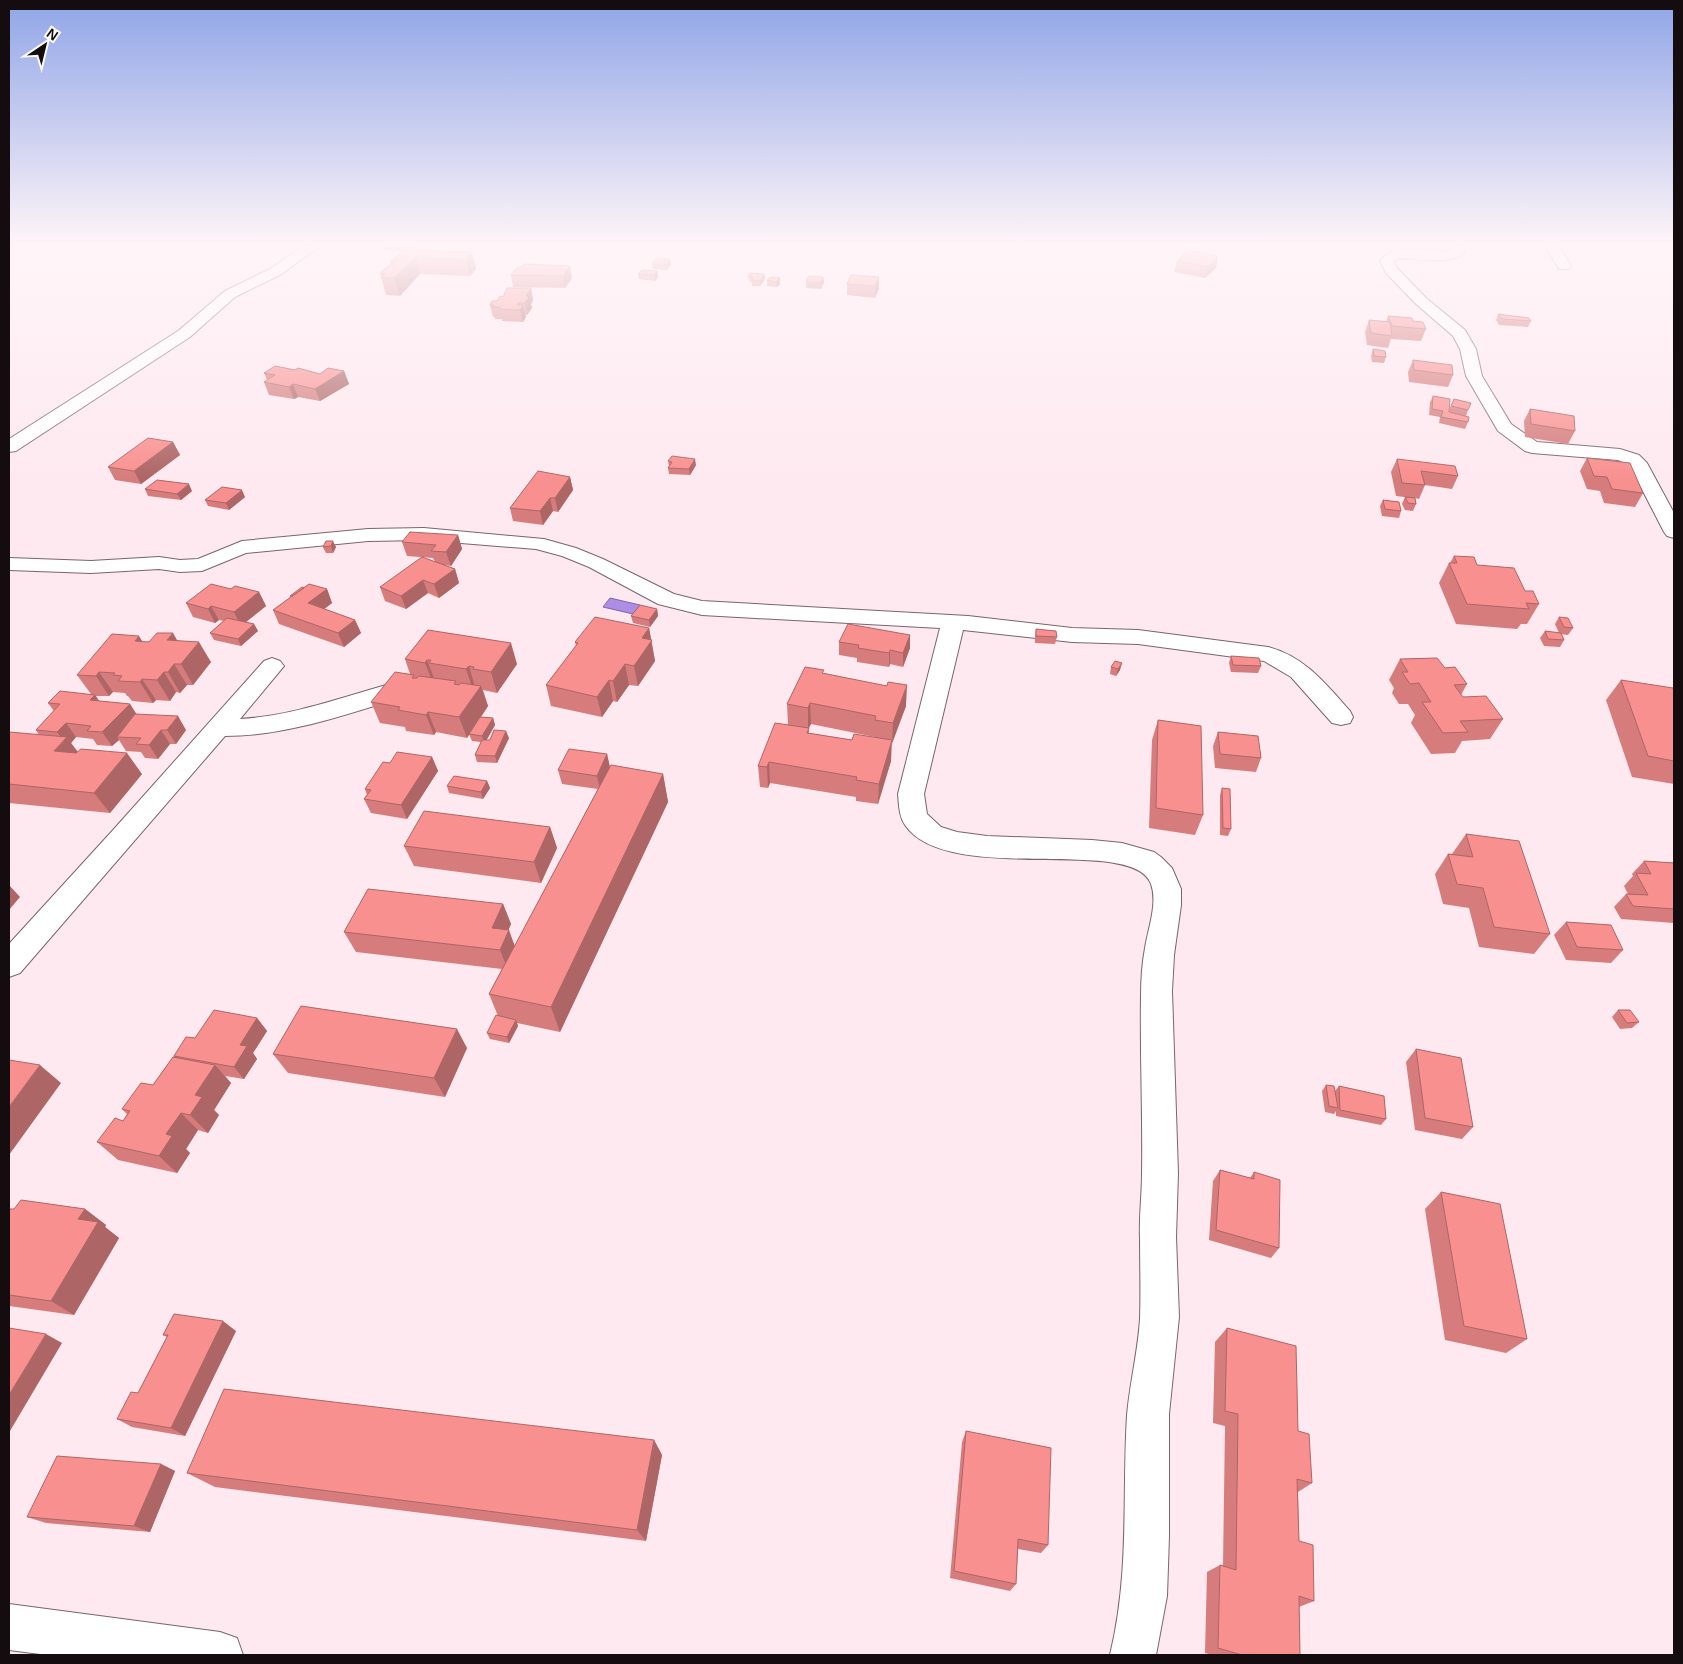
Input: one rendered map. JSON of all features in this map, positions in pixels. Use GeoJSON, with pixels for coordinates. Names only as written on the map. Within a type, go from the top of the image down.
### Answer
{"type":"FeatureCollection","features":[{"type":"Feature","properties":{"kind":"street"},"geometry":{"type":"LineString","coordinates":[[9,447],[184,334],[196,324]]}},
{"type":"Feature","properties":{"kind":"street"},"geometry":{"type":"LineString","coordinates":[[1447,324],[1458,333],[1468,348],[1474,376],[1504,427],[1532,447],[1620,455],[1632,459],[1640,467],[1674,532]]}},
{"type":"Feature","properties":{"kind":"street"},"geometry":{"type":"LineString","coordinates":[[9,564],[91,567],[159,563],[188,566],[202,565],[242,547],[368,535],[424,534],[537,543],[569,552],[596,563],[629,582],[666,599],[702,608],[953,622],[1072,635],[1138,637],[1268,654],[1281,658],[1296,669],[1341,717]]}},
{"type":"Feature","properties":{"kind":"street"},"geometry":{"type":"LineString","coordinates":[[953,622],[911,794],[914,816],[920,826],[940,839],[969,844],[1037,850],[1088,850],[1132,856],[1145,860],[1158,869],[1167,887],[1160,950],[1156,1017],[1160,1173],[1159,1329],[1148,1412],[1146,1581],[1140,1633],[1134,1655]]}},
{"type":"Feature","properties":{"kind":"street"},"geometry":{"type":"LineString","coordinates":[[9,964],[272,666]]}},
{"type":"Feature","properties":{"kind":"street"},"geometry":{"type":"LineString","coordinates":[[218,728],[239,729],[308,718],[397,690]]}},
{"type":"Feature","properties":{"kind":"street"},"geometry":{"type":"LineString","coordinates":[[9,1626],[220,1655]]}},
{"type":"Feature","properties":{"kind":"shaded area"},"geometry":{"type":"Polygon","coordinates":[[[610,598],[640,605],[633,614],[603,607],[610,598]]]}},
{"type":"Feature","properties":{"kind":"building"},"geometry":{"type":"Polygon","coordinates":[[[1370,324],[1390,324],[1392,336],[1371,333],[1370,324]]]}},
{"type":"Feature","properties":{"kind":"building"},"geometry":{"type":"Polygon","coordinates":[[[1391,324],[1424,324],[1426,329],[1392,326],[1391,324]]]}},
{"type":"Feature","properties":{"kind":"building"},"geometry":{"type":"Polygon","coordinates":[[[1373,349],[1385,351],[1386,357],[1374,356],[1373,349]]]}},
{"type":"Feature","properties":{"kind":"building"},"geometry":{"type":"Polygon","coordinates":[[[1413,360],[1452,365],[1453,375],[1414,370],[1413,360]]]}},
{"type":"Feature","properties":{"kind":"building"},"geometry":{"type":"Polygon","coordinates":[[[275,366],[295,370],[298,368],[320,374],[328,368],[344,371],[315,389],[293,384],[289,387],[264,382],[275,375],[264,373],[275,366]]]}},
{"type":"Feature","properties":{"kind":"building"},"geometry":{"type":"Polygon","coordinates":[[[1433,396],[1450,399],[1449,412],[1469,417],[1468,422],[1441,417],[1443,411],[1432,409],[1433,396]]]}},
{"type":"Feature","properties":{"kind":"building"},"geometry":{"type":"Polygon","coordinates":[[[1454,399],[1471,403],[1468,410],[1451,406],[1454,399]]]}},
{"type":"Feature","properties":{"kind":"building"},"geometry":{"type":"Polygon","coordinates":[[[1530,409],[1574,416],[1575,431],[1531,424],[1530,409]]]}},
{"type":"Feature","properties":{"kind":"building"},"geometry":{"type":"Polygon","coordinates":[[[148,438],[173,442],[134,471],[108,467],[148,438]]]}},
{"type":"Feature","properties":{"kind":"building"},"geometry":{"type":"Polygon","coordinates":[[[672,456],[695,459],[689,469],[668,468],[672,462],[668,461],[672,456]]]}},
{"type":"Feature","properties":{"kind":"building"},"geometry":{"type":"Polygon","coordinates":[[[1587,458],[1630,463],[1643,493],[1612,489],[1607,477],[1594,476],[1587,458]]]}},
{"type":"Feature","properties":{"kind":"building"},"geometry":{"type":"Polygon","coordinates":[[[1397,459],[1455,466],[1458,476],[1421,471],[1425,485],[1402,483],[1397,459]]]}},
{"type":"Feature","properties":{"kind":"building"},"geometry":{"type":"Polygon","coordinates":[[[538,471],[570,477],[555,498],[550,498],[540,511],[510,508],[538,471]]]}},
{"type":"Feature","properties":{"kind":"building"},"geometry":{"type":"Polygon","coordinates":[[[157,480],[189,484],[177,494],[145,489],[157,480]]]}},
{"type":"Feature","properties":{"kind":"building"},"geometry":{"type":"Polygon","coordinates":[[[222,487],[242,490],[226,503],[205,500],[222,487]]]}},
{"type":"Feature","properties":{"kind":"building"},"geometry":{"type":"Polygon","coordinates":[[[1405,497],[1415,498],[1416,504],[1408,503],[1405,497]]]}},
{"type":"Feature","properties":{"kind":"building"},"geometry":{"type":"Polygon","coordinates":[[[1383,500],[1399,502],[1401,511],[1385,509],[1383,500]]]}},
{"type":"Feature","properties":{"kind":"building"},"geometry":{"type":"Polygon","coordinates":[[[410,532],[458,535],[446,552],[431,551],[436,545],[402,542],[410,532]]]}},
{"type":"Feature","properties":{"kind":"building"},"geometry":{"type":"Polygon","coordinates":[[[326,541],[333,541],[331,546],[323,547],[326,541]]]}},
{"type":"Feature","properties":{"kind":"building"},"geometry":{"type":"Polygon","coordinates":[[[1454,556],[1474,557],[1477,565],[1514,568],[1525,591],[1533,591],[1539,604],[1526,603],[1529,609],[1467,604],[1449,563],[1457,563],[1454,556]]]}},
{"type":"Feature","properties":{"kind":"building"},"geometry":{"type":"Polygon","coordinates":[[[422,557],[455,569],[434,584],[423,580],[401,596],[380,587],[422,557]]]}},
{"type":"Feature","properties":{"kind":"building"},"geometry":{"type":"Polygon","coordinates":[[[211,584],[231,589],[235,586],[259,592],[234,612],[211,606],[208,609],[186,603],[211,584]]]}},
{"type":"Feature","properties":{"kind":"building"},"geometry":{"type":"Polygon","coordinates":[[[309,584],[327,589],[308,603],[355,620],[338,633],[273,610],[309,584]]]}},
{"type":"Feature","properties":{"kind":"building"},"geometry":{"type":"Polygon","coordinates":[[[302,587],[304,588],[290,596],[302,587]]]}},
{"type":"Feature","properties":{"kind":"building"},"geometry":{"type":"Polygon","coordinates":[[[640,605],[657,609],[649,620],[631,616],[640,605]]]}},
{"type":"Feature","properties":{"kind":"building"},"geometry":{"type":"Polygon","coordinates":[[[595,617],[649,628],[642,638],[652,640],[634,666],[625,664],[613,681],[609,680],[597,697],[546,685],[578,643],[575,642],[595,617]]]}},
{"type":"Feature","properties":{"kind":"building"},"geometry":{"type":"Polygon","coordinates":[[[1559,617],[1568,618],[1573,628],[1564,627],[1559,617]]]}},
{"type":"Feature","properties":{"kind":"building"},"geometry":{"type":"Polygon","coordinates":[[[227,618],[254,624],[238,639],[210,633],[227,618]]]}},
{"type":"Feature","properties":{"kind":"building"},"geometry":{"type":"Polygon","coordinates":[[[848,624],[910,635],[903,653],[890,650],[889,653],[858,648],[859,645],[839,642],[848,624]]]}},
{"type":"Feature","properties":{"kind":"building"},"geometry":{"type":"Polygon","coordinates":[[[1036,629],[1056,631],[1057,637],[1036,636],[1036,629]]]}},
{"type":"Feature","properties":{"kind":"building"},"geometry":{"type":"Polygon","coordinates":[[[428,630],[511,643],[491,672],[473,669],[474,667],[469,666],[466,669],[429,663],[431,660],[427,660],[425,663],[405,659],[428,630]]]}},
{"type":"Feature","properties":{"kind":"building"},"geometry":{"type":"Polygon","coordinates":[[[1545,631],[1561,633],[1564,640],[1548,639],[1545,631]]]}},
{"type":"Feature","properties":{"kind":"building"},"geometry":{"type":"Polygon","coordinates":[[[157,633],[173,633],[167,640],[199,642],[181,664],[174,664],[168,672],[164,672],[157,680],[142,679],[140,682],[118,681],[122,676],[113,675],[115,673],[99,672],[96,676],[77,675],[112,634],[139,636],[135,641],[149,642],[157,633]]]}},
{"type":"Feature","properties":{"kind":"building"},"geometry":{"type":"Polygon","coordinates":[[[1231,656],[1259,658],[1261,666],[1233,665],[1231,656]]]}},
{"type":"Feature","properties":{"kind":"building"},"geometry":{"type":"Polygon","coordinates":[[[1437,658],[1445,668],[1455,667],[1467,684],[1454,685],[1463,697],[1486,696],[1503,719],[1460,721],[1468,732],[1443,733],[1422,702],[1431,702],[1419,683],[1410,684],[1402,672],[1408,672],[1400,659],[1437,658]]]}},
{"type":"Feature","properties":{"kind":"building"},"geometry":{"type":"Polygon","coordinates":[[[1115,661],[1122,663],[1118,669],[1111,667],[1115,661]]]}},
{"type":"Feature","properties":{"kind":"building"},"geometry":{"type":"Polygon","coordinates":[[[805,667],[824,670],[822,673],[887,686],[888,682],[907,685],[893,723],[875,720],[876,716],[810,703],[808,708],[787,704],[805,667]]]}},
{"type":"Feature","properties":{"kind":"building"},"geometry":{"type":"Polygon","coordinates":[[[395,672],[414,675],[412,678],[419,676],[456,681],[454,684],[459,685],[461,683],[481,686],[459,717],[428,712],[426,715],[398,710],[400,707],[371,702],[395,672]]]}},
{"type":"Feature","properties":{"kind":"building"},"geometry":{"type":"Polygon","coordinates":[[[1621,680],[1673,688],[1674,761],[1648,756],[1621,680]]]}},
{"type":"Feature","properties":{"kind":"building"},"geometry":{"type":"Polygon","coordinates":[[[60,691],[95,695],[90,700],[130,704],[102,732],[87,731],[91,726],[66,723],[57,732],[36,730],[60,704],[48,703],[60,691]]]}},
{"type":"Feature","properties":{"kind":"building"},"geometry":{"type":"Polygon","coordinates":[[[135,714],[178,716],[167,730],[161,730],[149,745],[136,744],[141,738],[117,737],[135,714]]]}},
{"type":"Feature","properties":{"kind":"building"},"geometry":{"type":"Polygon","coordinates":[[[480,717],[493,718],[482,736],[469,734],[480,717]]]}},
{"type":"Feature","properties":{"kind":"building"},"geometry":{"type":"Polygon","coordinates":[[[1158,720],[1201,726],[1203,815],[1156,808],[1158,720]]]}},
{"type":"Feature","properties":{"kind":"building"},"geometry":{"type":"Polygon","coordinates":[[[775,723],[809,728],[807,733],[852,740],[854,734],[892,740],[879,784],[856,780],[857,777],[769,762],[767,767],[758,766],[775,723]]]}},
{"type":"Feature","properties":{"kind":"building"},"geometry":{"type":"Polygon","coordinates":[[[494,730],[506,731],[495,756],[475,755],[482,740],[490,740],[494,730]]]}},
{"type":"Feature","properties":{"kind":"building"},"geometry":{"type":"Polygon","coordinates":[[[9,732],[67,737],[54,751],[76,753],[81,749],[127,753],[94,793],[9,784],[9,732]]]}},
{"type":"Feature","properties":{"kind":"building"},"geometry":{"type":"Polygon","coordinates":[[[1218,732],[1258,736],[1261,758],[1220,754],[1218,732]]]}},
{"type":"Feature","properties":{"kind":"building"},"geometry":{"type":"Polygon","coordinates":[[[569,749],[607,754],[597,776],[558,770],[569,749]]]}},
{"type":"Feature","properties":{"kind":"building"},"geometry":{"type":"Polygon","coordinates":[[[397,752],[432,757],[401,805],[364,799],[371,790],[365,789],[383,762],[390,763],[397,752]]]}},
{"type":"Feature","properties":{"kind":"building"},"geometry":{"type":"Polygon","coordinates":[[[611,765],[663,774],[551,1007],[489,994],[611,765]]]}},
{"type":"Feature","properties":{"kind":"building"},"geometry":{"type":"Polygon","coordinates":[[[454,776],[487,781],[481,792],[447,786],[454,776]]]}},
{"type":"Feature","properties":{"kind":"building"},"geometry":{"type":"Polygon","coordinates":[[[1222,788],[1230,789],[1231,829],[1223,828],[1222,788]]]}},
{"type":"Feature","properties":{"kind":"building"},"geometry":{"type":"Polygon","coordinates":[[[424,811],[550,827],[534,862],[404,846],[424,811]]]}},
{"type":"Feature","properties":{"kind":"building"},"geometry":{"type":"Polygon","coordinates":[[[1466,834],[1519,841],[1550,934],[1494,927],[1483,888],[1457,884],[1448,854],[1473,857],[1466,834]]]}},
{"type":"Feature","properties":{"kind":"building"},"geometry":{"type":"Polygon","coordinates":[[[1644,861],[1674,863],[1674,909],[1633,906],[1626,894],[1648,895],[1636,873],[1651,874],[1644,861]]]}},
{"type":"Feature","properties":{"kind":"building"},"geometry":{"type":"Polygon","coordinates":[[[368,889],[503,904],[492,928],[509,930],[500,950],[344,932],[368,889]]]}},
{"type":"Feature","properties":{"kind":"building"},"geometry":{"type":"Polygon","coordinates":[[[1566,922],[1611,925],[1623,950],[1577,947],[1566,922]]]}},
{"type":"Feature","properties":{"kind":"building"},"geometry":{"type":"Polygon","coordinates":[[[301,1006],[457,1029],[434,1078],[273,1054],[301,1006]]]}},
{"type":"Feature","properties":{"kind":"building"},"geometry":{"type":"Polygon","coordinates":[[[214,1010],[257,1018],[240,1045],[247,1046],[234,1067],[174,1056],[186,1037],[195,1038],[214,1010]]]}},
{"type":"Feature","properties":{"kind":"building"},"geometry":{"type":"Polygon","coordinates":[[[1618,1010],[1630,1010],[1639,1022],[1627,1023],[1618,1010]]]}},
{"type":"Feature","properties":{"kind":"building"},"geometry":{"type":"Polygon","coordinates":[[[496,1015],[516,1020],[507,1037],[487,1033],[496,1015]]]}},
{"type":"Feature","properties":{"kind":"building"},"geometry":{"type":"Polygon","coordinates":[[[1416,1049],[1461,1058],[1473,1127],[1425,1118],[1416,1049]]]}},
{"type":"Feature","properties":{"kind":"building"},"geometry":{"type":"Polygon","coordinates":[[[173,1057],[215,1065],[195,1095],[202,1097],[190,1115],[181,1113],[166,1134],[172,1136],[159,1156],[97,1142],[115,1118],[123,1121],[130,1111],[122,1109],[141,1083],[153,1085],[173,1057]]]}},
{"type":"Feature","properties":{"kind":"building"},"geometry":{"type":"Polygon","coordinates":[[[9,1060],[40,1065],[9,1107],[9,1060]]]}},
{"type":"Feature","properties":{"kind":"building"},"geometry":{"type":"Polygon","coordinates":[[[1326,1085],[1334,1086],[1338,1108],[1329,1106],[1326,1085]]]}},
{"type":"Feature","properties":{"kind":"building"},"geometry":{"type":"Polygon","coordinates":[[[1339,1086],[1384,1096],[1386,1119],[1340,1110],[1339,1086]]]}},
{"type":"Feature","properties":{"kind":"building"},"geometry":{"type":"Polygon","coordinates":[[[1220,1170],[1254,1179],[1254,1172],[1280,1180],[1279,1248],[1216,1230],[1220,1170]]]}},
{"type":"Feature","properties":{"kind":"building"},"geometry":{"type":"Polygon","coordinates":[[[1441,1192],[1500,1204],[1527,1339],[1464,1326],[1441,1192]]]}},
{"type":"Feature","properties":{"kind":"building"},"geometry":{"type":"Polygon","coordinates":[[[21,1200],[85,1209],[78,1219],[98,1222],[51,1301],[9,1295],[9,1209],[14,1209],[21,1200]]]}},
{"type":"Feature","properties":{"kind":"building"},"geometry":{"type":"Polygon","coordinates":[[[174,1314],[223,1321],[171,1428],[117,1419],[131,1392],[138,1393],[168,1335],[163,1335],[174,1314]]]}},
{"type":"Feature","properties":{"kind":"building"},"geometry":{"type":"Polygon","coordinates":[[[9,1328],[46,1334],[9,1395],[9,1328]]]}},
{"type":"Feature","properties":{"kind":"building"},"geometry":{"type":"Polygon","coordinates":[[[1227,1328],[1296,1346],[1298,1431],[1309,1434],[1312,1483],[1297,1479],[1299,1541],[1313,1545],[1314,1601],[1299,1596],[1300,1655],[1242,1655],[1218,1648],[1220,1565],[1236,1570],[1238,1414],[1225,1411],[1227,1328]]]}},
{"type":"Feature","properties":{"kind":"building"},"geometry":{"type":"Polygon","coordinates":[[[224,1389],[654,1440],[637,1530],[187,1473],[224,1389]]]}},
{"type":"Feature","properties":{"kind":"building"},"geometry":{"type":"Polygon","coordinates":[[[966,1431],[1051,1448],[1048,1545],[1018,1539],[1016,1584],[954,1571],[966,1431]]]}},
{"type":"Feature","properties":{"kind":"building"},"geometry":{"type":"Polygon","coordinates":[[[57,1456],[161,1464],[134,1526],[27,1517],[57,1456]]]}}]}
